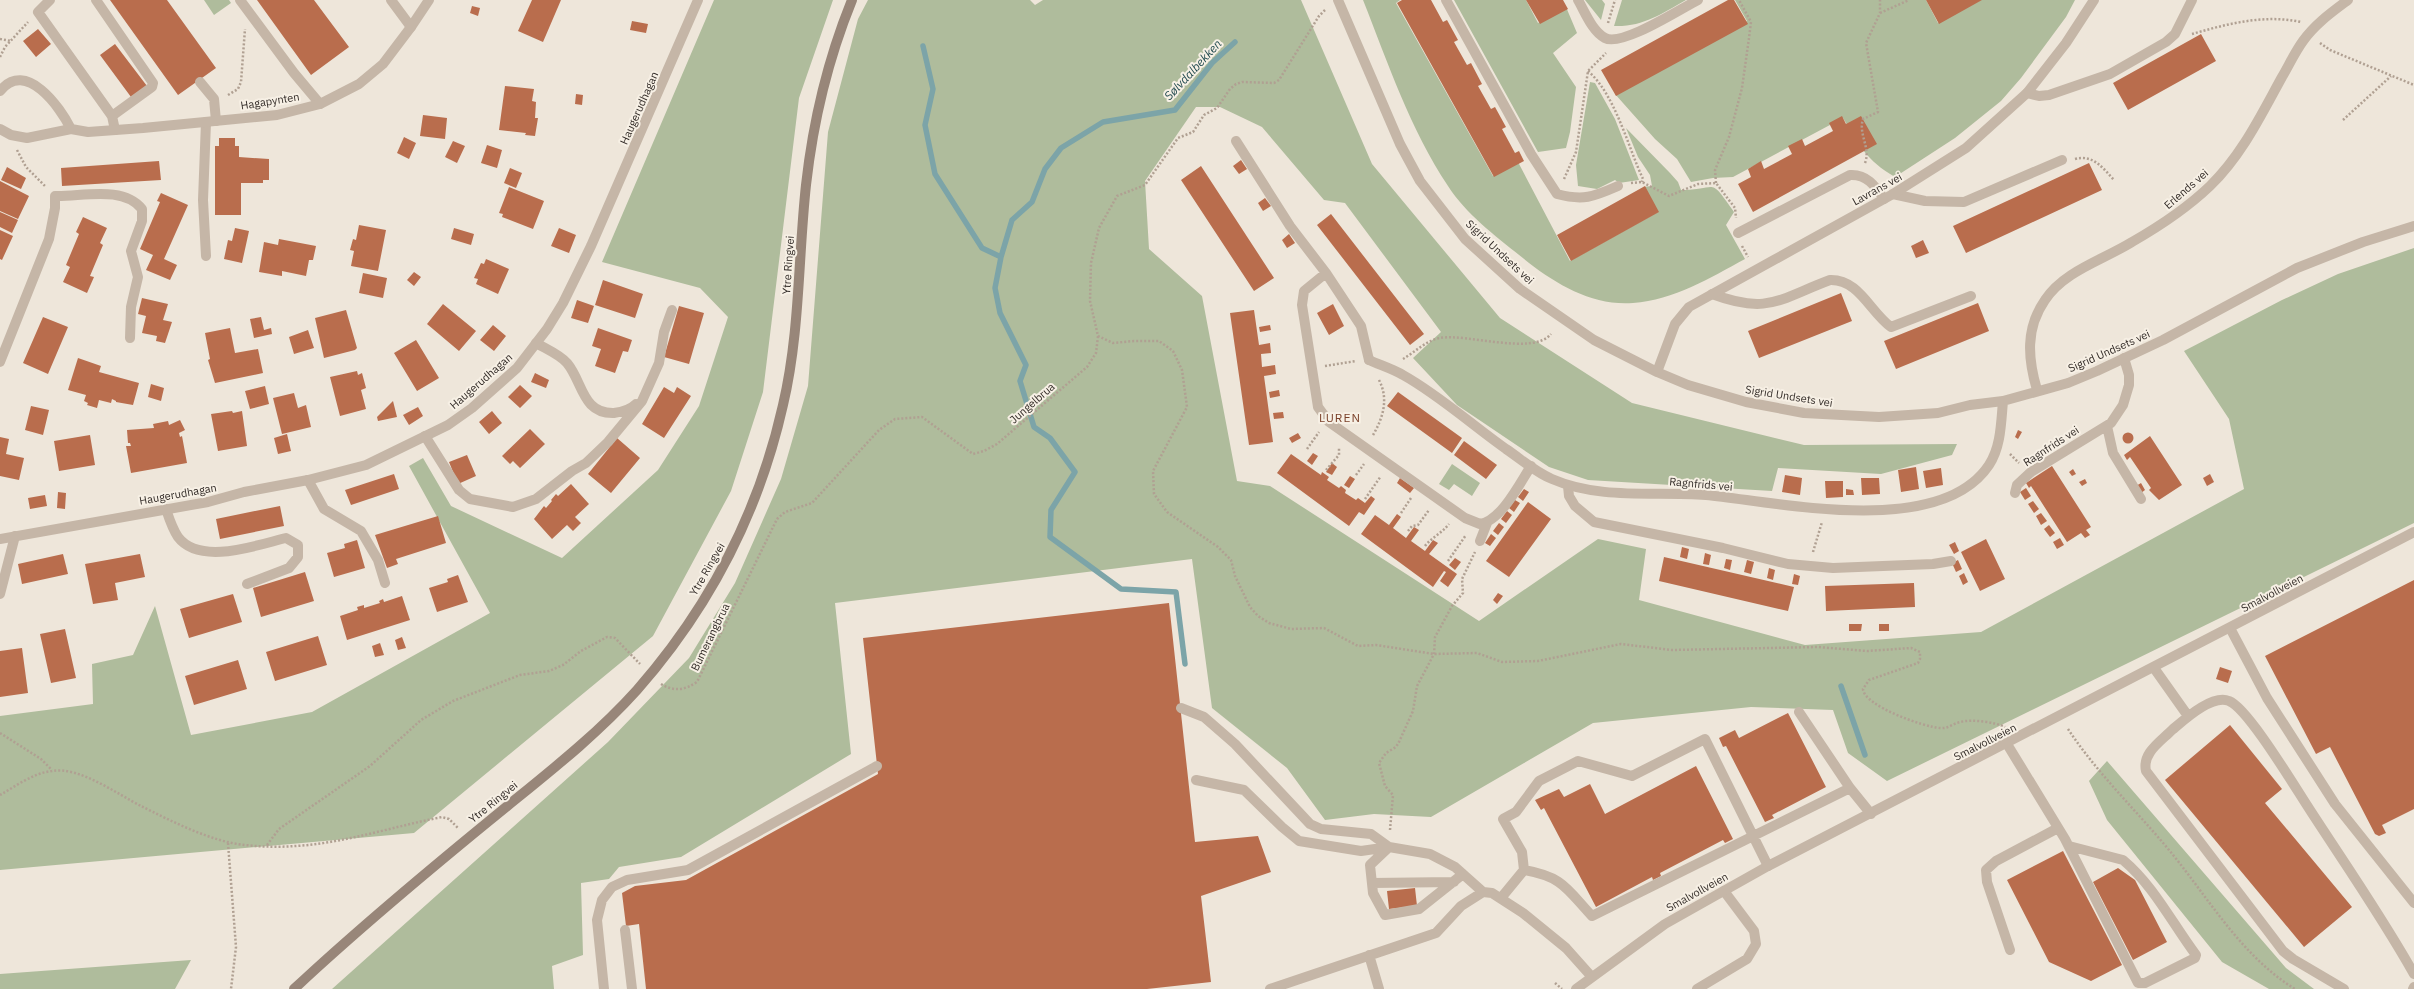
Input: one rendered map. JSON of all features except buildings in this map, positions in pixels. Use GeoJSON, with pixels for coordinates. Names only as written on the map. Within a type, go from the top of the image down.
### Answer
{"type":"FeatureCollection","features":[{"type":"Feature","properties":{"kind":"main road","name":"Ytre Ringvei"},"geometry":{"type":"LineString","coordinates":[[294,989],[380,911],[559,764],[612,716],[673,647],[720,573],[758,492],[768,464],[789,380],[796,320],[806,184],[815,121],[838,38],[852,0]]}},
{"type":"Feature","properties":{"kind":"street"},"geometry":{"type":"LineString","coordinates":[[50,0],[38,12],[112,116],[115,130]]}},
{"type":"Feature","properties":{"kind":"street"},"geometry":{"type":"LineString","coordinates":[[96,0],[153,83],[152,87],[136,101],[112,116]]}},
{"type":"Feature","properties":{"kind":"street"},"geometry":{"type":"LineString","coordinates":[[240,0],[294,73],[320,104]]}},
{"type":"Feature","properties":{"kind":"street"},"geometry":{"type":"LineString","coordinates":[[391,0],[411,27]]}},
{"type":"Feature","properties":{"kind":"street","name":"Hagapynten"},"geometry":{"type":"LineString","coordinates":[[0,129],[11,135],[27,138],[71,129],[88,132],[206,122],[277,114],[320,104],[365,80],[383,64],[429,0]]}},
{"type":"Feature","properties":{"kind":"street","name":"Haugerudhagan"},"geometry":{"type":"LineString","coordinates":[[0,539],[208,502],[244,492],[308,480],[366,465],[448,425],[472,408],[517,368],[563,303],[591,246],[698,0]]}},
{"type":"Feature","properties":{"kind":"street","name":"Sigrid Undsets vei"},"geometry":{"type":"LineString","coordinates":[[1338,0],[1400,144],[1420,181],[1465,239],[1520,289],[1594,340],[1657,372],[1688,385],[1746,402],[1812,414],[1855,417],[1909,416],[2003,401],[2036,390],[2068,383],[2124,358],[2297,268],[2357,244],[2414,226]]}},
{"type":"Feature","properties":{"kind":"street"},"geometry":{"type":"LineString","coordinates":[[1446,0],[1532,154],[1557,194],[1575,199],[1596,195],[1618,186]]}},
{"type":"Feature","properties":{"kind":"street"},"geometry":{"type":"LineString","coordinates":[[1578,0],[1591,23],[1607,38],[1618,40],[1634,34],[1698,0]]}},
{"type":"Feature","properties":{"kind":"street","name":"Lavrans vei"},"geometry":{"type":"LineString","coordinates":[[1657,372],[1670,334],[1682,313],[1712,294],[1893,194],[1966,148],[2027,93],[2066,43],[2094,0]]}},
{"type":"Feature","properties":{"kind":"street"},"geometry":{"type":"LineString","coordinates":[[2027,93],[2039,96],[2049,95],[2110,74],[2171,38],[2192,0]]}},
{"type":"Feature","properties":{"kind":"street","name":"Erlends vei"},"geometry":{"type":"LineString","coordinates":[[2036,390],[2030,365],[2028,346],[2037,315],[2052,290],[2065,279],[2131,243],[2178,214],[2212,184],[2240,150],[2296,52],[2309,33],[2348,0]]}},
{"type":"Feature","properties":{"kind":"street"},"geometry":{"type":"LineString","coordinates":[[0,91],[13,82],[32,83],[51,100],[66,118],[71,129]]}},
{"type":"Feature","properties":{"kind":"street"},"geometry":{"type":"LineString","coordinates":[[200,82],[214,99],[216,121]]}},
{"type":"Feature","properties":{"kind":"street"},"geometry":{"type":"LineString","coordinates":[[206,122],[203,200],[206,256]]}},
{"type":"Feature","properties":{"kind":"street"},"geometry":{"type":"LineString","coordinates":[[1236,141],[1290,226],[1326,273],[1361,326],[1369,360]]}},
{"type":"Feature","properties":{"kind":"street"},"geometry":{"type":"LineString","coordinates":[[1893,194],[1925,201],[1964,202],[2062,160]]}},
{"type":"Feature","properties":{"kind":"street"},"geometry":{"type":"LineString","coordinates":[[1738,233],[1841,178],[1850,175],[1861,174],[1871,182],[1884,199]]}},
{"type":"Feature","properties":{"kind":"street"},"geometry":{"type":"LineString","coordinates":[[0,362],[49,239],[56,208],[55,196],[118,196],[134,202],[142,209],[143,216],[131,250],[138,277],[131,307],[130,338]]}},
{"type":"Feature","properties":{"kind":"street"},"geometry":{"type":"LineString","coordinates":[[1326,273],[1304,291],[1302,304],[1318,408],[1328,420],[1349,437],[1457,512],[1474,522],[1487,523]]}},
{"type":"Feature","properties":{"kind":"street"},"geometry":{"type":"LineString","coordinates":[[1712,294],[1731,301],[1765,305],[1830,280],[1839,280],[1854,288],[1884,322],[1891,327],[1971,296]]}},
{"type":"Feature","properties":{"kind":"street"},"geometry":{"type":"LineString","coordinates":[[425,436],[459,490],[470,499],[513,507],[536,499],[572,471],[586,463],[608,442],[644,397],[659,363],[664,332],[672,310]]}},
{"type":"Feature","properties":{"kind":"street"},"geometry":{"type":"LineString","coordinates":[[536,343],[566,362],[573,370],[584,397],[590,405],[600,411],[622,412],[635,406],[644,397]]}},
{"type":"Feature","properties":{"kind":"street","name":"Ragnfrids vei"},"geometry":{"type":"LineString","coordinates":[[2015,492],[2017,485],[2031,472],[2107,426],[2117,416],[2129,385],[2129,375],[2124,358]]}},
{"type":"Feature","properties":{"kind":"street","name":"Ragnfrids vei"},"geometry":{"type":"LineString","coordinates":[[1369,360],[1403,375],[1531,466],[1550,478],[1568,486],[1613,493],[1706,496],[1825,510],[1900,508],[1936,501],[1968,487],[1990,464],[1999,441],[2003,401]]}},
{"type":"Feature","properties":{"kind":"street"},"geometry":{"type":"LineString","coordinates":[[2107,426],[2112,453],[2141,499]]}},
{"type":"Feature","properties":{"kind":"street"},"geometry":{"type":"LineString","coordinates":[[1480,541],[1487,523],[1509,500],[1531,466]]}},
{"type":"Feature","properties":{"kind":"street"},"geometry":{"type":"LineString","coordinates":[[308,480],[324,509],[361,531],[378,560],[385,582]]}},
{"type":"Feature","properties":{"kind":"street"},"geometry":{"type":"LineString","coordinates":[[1568,486],[1569,496],[1574,506],[1594,522],[1723,548],[1788,564],[1832,568],[1933,564],[1951,561]]}},
{"type":"Feature","properties":{"kind":"street"},"geometry":{"type":"LineString","coordinates":[[166,509],[172,528],[179,538],[190,547],[201,551],[215,552],[238,550],[286,538],[298,545],[298,556],[289,568],[247,584]]}},
{"type":"Feature","properties":{"kind":"street","name":"Smalvollveien"},"geometry":{"type":"LineString","coordinates":[[1576,989],[1591,976],[1665,924],[1768,866],[1872,814],[2414,532]]}},
{"type":"Feature","properties":{"kind":"street"},"geometry":{"type":"LineString","coordinates":[[0,594],[15,536]]}},
{"type":"Feature","properties":{"kind":"street"},"geometry":{"type":"LineString","coordinates":[[2230,628],[2267,698],[2335,804],[2414,903]]}},
{"type":"Feature","properties":{"kind":"street"},"geometry":{"type":"LineString","coordinates":[[2154,668],[2188,716]]}},
{"type":"Feature","properties":{"kind":"street"},"geometry":{"type":"LineString","coordinates":[[2344,989],[2293,959],[2284,951],[2146,771],[2145,760],[2147,756],[2188,716],[2221,699],[2229,701],[2240,710],[2274,754],[2383,920],[2414,974]]}},
{"type":"Feature","properties":{"kind":"street"},"geometry":{"type":"LineString","coordinates":[[1180,708],[1204,717],[1235,744],[1310,824],[1321,829],[1371,834],[1389,847]]}},
{"type":"Feature","properties":{"kind":"street"},"geometry":{"type":"LineString","coordinates":[[1799,712],[1850,788],[1872,814]]}},
{"type":"Feature","properties":{"kind":"street"},"geometry":{"type":"LineString","coordinates":[[1501,898],[1524,870],[1522,852],[1503,819],[1516,812],[1539,781],[1578,761],[1632,776],[1705,739],[1768,866]]}},
{"type":"Feature","properties":{"kind":"street"},"geometry":{"type":"LineString","coordinates":[[2012,741],[2069,846],[2138,983],[2145,983],[2196,958],[2196,955],[2142,877],[2129,865],[2123,860],[2069,846]]}},
{"type":"Feature","properties":{"kind":"street"},"geometry":{"type":"LineString","coordinates":[[604,989],[597,920],[598,911],[602,900],[612,888],[627,880],[688,870],[877,766]]}},
{"type":"Feature","properties":{"kind":"street"},"geometry":{"type":"LineString","coordinates":[[1196,780],[1244,790],[1282,827],[1299,841],[1361,851],[1389,847],[1430,854],[1455,868],[1483,892],[1492,893],[1501,898],[1566,948],[1591,976]]}},
{"type":"Feature","properties":{"kind":"street"},"geometry":{"type":"LineString","coordinates":[[1524,870],[1543,873],[1558,880],[1592,916],[1850,788]]}},
{"type":"Feature","properties":{"kind":"street"},"geometry":{"type":"LineString","coordinates":[[2010,950],[1987,882],[1986,870],[1996,861],[2058,828]]}},
{"type":"Feature","properties":{"kind":"street"},"geometry":{"type":"LineString","coordinates":[[1389,847],[1370,865],[1373,893],[1385,915],[1419,909],[1463,874]]}},
{"type":"Feature","properties":{"kind":"street"},"geometry":{"type":"LineString","coordinates":[[1372,883],[1454,882]]}},
{"type":"Feature","properties":{"kind":"street"},"geometry":{"type":"LineString","coordinates":[[1697,989],[1747,959],[1756,944],[1754,931],[1724,891]]}},
{"type":"Feature","properties":{"kind":"street"},"geometry":{"type":"LineString","coordinates":[[1270,989],[1436,933],[1461,906],[1483,892]]}},
{"type":"Feature","properties":{"kind":"street"},"geometry":{"type":"LineString","coordinates":[[625,930],[632,989]]}},
{"type":"Feature","properties":{"kind":"street"},"geometry":{"type":"LineString","coordinates":[[1366,956],[1379,989]]}},
{"type":"Feature","properties":{"kind":"path"},"geometry":{"type":"LineString","coordinates":[[1557,194],[1576,152],[1588,71],[1604,57],[1615,0]]}},
{"type":"Feature","properties":{"kind":"path"},"geometry":{"type":"LineString","coordinates":[[1739,0],[1751,22],[1742,88],[1729,137],[1715,170],[1716,183],[1735,208],[1738,240],[1748,257]]}},
{"type":"Feature","properties":{"kind":"path"},"geometry":{"type":"LineString","coordinates":[[1861,174],[1867,159],[1861,124],[1863,119],[1878,112],[1866,43],[1880,13],[1880,0]]}},
{"type":"Feature","properties":{"kind":"path"},"geometry":{"type":"LineString","coordinates":[[1880,13],[1909,0]]}},
{"type":"Feature","properties":{"kind":"path"},"geometry":{"type":"LineString","coordinates":[[1325,10],[1319,16],[1279,80],[1274,83],[1242,82],[1236,84],[1230,89],[1217,108],[1204,115],[1193,132],[1178,138],[1145,185],[1117,196],[1099,228],[1091,263],[1090,302],[1098,336],[1113,343],[1159,341],[1172,351],[1182,370],[1187,407],[1153,471],[1154,494],[1167,512],[1218,547],[1231,560],[1235,576],[1250,607],[1258,616],[1269,623],[1291,629],[1324,628],[1353,645],[1376,646],[1434,654],[1477,653],[1502,662],[1538,661],[1622,644],[1672,650],[1818,647],[1867,651],[1911,648],[1920,652],[1920,659],[1918,663],[1869,680],[1863,690],[1866,698],[1876,706],[1935,727],[1947,728],[1960,722],[1988,723],[2009,729],[2012,741]]}},
{"type":"Feature","properties":{"kind":"path"},"geometry":{"type":"LineString","coordinates":[[0,57],[11,41],[38,12]]}},
{"type":"Feature","properties":{"kind":"path"},"geometry":{"type":"LineString","coordinates":[[2171,38],[2240,22],[2274,18],[2303,22]]}},
{"type":"Feature","properties":{"kind":"path"},"geometry":{"type":"LineString","coordinates":[[214,103],[238,90],[241,82],[244,32],[246,26],[254,19]]}},
{"type":"Feature","properties":{"kind":"path"},"geometry":{"type":"LineString","coordinates":[[2309,33],[2330,50],[2414,85]]}},
{"type":"Feature","properties":{"kind":"path"},"geometry":{"type":"LineString","coordinates":[[0,39],[11,41]]}},
{"type":"Feature","properties":{"kind":"path"},"geometry":{"type":"LineString","coordinates":[[0,44],[5,40]]}},
{"type":"Feature","properties":{"kind":"path"},"geometry":{"type":"LineString","coordinates":[[1588,71],[1596,78],[1608,98],[1643,179],[1642,182],[1669,196],[1698,184],[1716,183]]}},
{"type":"Feature","properties":{"kind":"path"},"geometry":{"type":"LineString","coordinates":[[2343,120],[2391,76]]}},
{"type":"Feature","properties":{"kind":"path"},"geometry":{"type":"LineString","coordinates":[[11,135],[26,167],[55,196]]}},
{"type":"Feature","properties":{"kind":"path"},"geometry":{"type":"LineString","coordinates":[[2062,160],[2064,162],[2089,158],[2105,169],[2114,180]]}},
{"type":"Feature","properties":{"kind":"path"},"geometry":{"type":"LineString","coordinates":[[1410,355],[1439,338],[1526,343],[1541,342],[1551,334]]}},
{"type":"Feature","properties":{"kind":"path","name":"Jungelbrua"},"geometry":{"type":"LineString","coordinates":[[761,549],[777,519],[785,512],[812,503],[861,448],[879,430],[895,419],[922,417],[973,454],[984,451],[997,444],[1087,367],[1096,353],[1098,336]]}},
{"type":"Feature","properties":{"kind":"path"},"geometry":{"type":"LineString","coordinates":[[1335,364],[1369,360],[1384,389],[1385,400],[1381,422],[1364,447]]}},
{"type":"Feature","properties":{"kind":"path"},"geometry":{"type":"LineString","coordinates":[[1307,449],[1328,420]]}},
{"type":"Feature","properties":{"kind":"path"},"geometry":{"type":"LineString","coordinates":[[1326,470],[1339,455],[1339,447],[1349,437]]}},
{"type":"Feature","properties":{"kind":"path"},"geometry":{"type":"LineString","coordinates":[[1365,499],[1389,465]]}},
{"type":"Feature","properties":{"kind":"path"},"geometry":{"type":"LineString","coordinates":[[1408,531],[1412,526],[1418,525],[1438,498]]}},
{"type":"Feature","properties":{"kind":"path"},"geometry":{"type":"LineString","coordinates":[[1425,546],[1429,540],[1440,536],[1457,512]]}},
{"type":"Feature","properties":{"kind":"path"},"geometry":{"type":"LineString","coordinates":[[1448,561],[1474,522]]}},
{"type":"Feature","properties":{"kind":"path"},"geometry":{"type":"LineString","coordinates":[[1810,559],[1820,527]]}},
{"type":"Feature","properties":{"kind":"path"},"geometry":{"type":"LineString","coordinates":[[1389,847],[1393,796],[1385,786],[1379,763],[1386,753],[1396,747],[1399,742],[1413,711],[1417,686],[1423,678],[1427,664],[1434,654],[1435,637],[1452,606],[1463,593],[1462,579],[1480,541]]}},
{"type":"Feature","properties":{"kind":"path","name":"Bumerangbrua"},"geometry":{"type":"LineString","coordinates":[[657,682],[673,689],[681,689],[697,682],[761,549]]}},
{"type":"Feature","properties":{"kind":"path"},"geometry":{"type":"LineString","coordinates":[[267,845],[278,829],[370,766],[421,720],[452,701],[520,675],[548,671],[563,665],[597,641],[607,637],[615,638],[642,667]]}},
{"type":"Feature","properties":{"kind":"path"},"geometry":{"type":"LineString","coordinates":[[2068,729],[2106,780],[2152,830],[2228,926],[2268,969],[2294,989]]}},
{"type":"Feature","properties":{"kind":"path"},"geometry":{"type":"LineString","coordinates":[[0,733],[41,759],[52,770]]}},
{"type":"Feature","properties":{"kind":"path"},"geometry":{"type":"LineString","coordinates":[[0,795],[20,784],[52,770],[61,770],[80,775],[141,806],[228,843],[299,847],[329,844],[442,817],[449,819],[458,828]]}},
{"type":"Feature","properties":{"kind":"path"},"geometry":{"type":"LineString","coordinates":[[228,843],[236,947],[231,989]]}},
{"type":"Feature","properties":{"kind":"path"},"geometry":{"type":"LineString","coordinates":[[1555,983],[1562,989]]}},
{"type":"Feature","properties":{"kind":"green space"},"geometry":{"type":"Polygon","coordinates":[[[204,0],[229,0],[231,3],[214,15],[204,0]]]}},
{"type":"Feature","properties":{"kind":"green space"},"geometry":{"type":"Polygon","coordinates":[[[714,0],[833,0],[799,98],[763,392],[731,491],[653,636],[414,833],[0,870],[0,716],[93,704],[92,664],[133,655],[155,606],[191,735],[312,712],[490,613],[409,466],[423,458],[451,506],[562,558],[658,470],[699,406],[728,317],[700,288],[602,262],[714,0]]]}},
{"type":"Feature","properties":{"kind":"green space"},"geometry":{"type":"Polygon","coordinates":[[[868,0],[1030,0],[1035,5],[1043,0],[1301,0],[1372,164],[1500,318],[1632,403],[1804,445],[1957,444],[1952,455],[1881,474],[1778,468],[1772,491],[1588,480],[1549,467],[1457,405],[1413,358],[1441,332],[1345,203],[1324,200],[1262,127],[1220,107],[1196,107],[1145,181],[1149,249],[1202,296],[1237,481],[1270,486],[1479,621],[1598,539],[1646,549],[1639,600],[1805,645],[1981,632],[2244,489],[2229,419],[2184,351],[2282,300],[2338,274],[2414,248],[2414,523],[1887,781],[1848,753],[1833,710],[1751,707],[1593,723],[1431,817],[1374,814],[1325,820],[1287,768],[1212,708],[1192,559],[835,603],[851,754],[681,857],[619,867],[609,879],[581,883],[583,955],[552,966],[554,989],[332,989],[608,742],[689,658],[735,583],[781,479],[808,386],[828,132],[858,19],[868,0]]]}},
{"type":"Feature","properties":{"kind":"green space"},"geometry":{"type":"Polygon","coordinates":[[[1363,0],[1400,0],[1396,3],[1493,176],[1518,162],[1570,261],[1658,212],[1643,187],[1652,186],[1650,175],[1638,157],[1626,128],[1678,182],[1681,190],[1712,187],[1720,193],[1734,212],[1726,225],[1745,259],[1677,293],[1663,298],[1633,303],[1619,303],[1591,298],[1565,287],[1540,271],[1496,237],[1475,218],[1448,186],[1434,164],[1411,119],[1363,0]]]}},
{"type":"Feature","properties":{"kind":"green space"},"geometry":{"type":"Polygon","coordinates":[[[1454,0],[1526,0],[1538,23],[1566,7],[1577,33],[1553,53],[1576,87],[1570,132],[1566,148],[1538,152],[1454,0]]]}},
{"type":"Feature","properties":{"kind":"green space"},"geometry":{"type":"Polygon","coordinates":[[[1585,0],[1602,0],[1605,4],[1601,20],[1585,0]]]}},
{"type":"Feature","properties":{"kind":"green space"},"geometry":{"type":"Polygon","coordinates":[[[1622,0],[1686,0],[1652,19],[1624,26],[1614,26],[1622,0]]]}},
{"type":"Feature","properties":{"kind":"green space"},"geometry":{"type":"Polygon","coordinates":[[[1735,0],[1926,0],[1938,23],[1981,0],[2075,0],[2066,17],[2021,78],[2001,101],[1955,138],[1895,177],[1877,165],[1864,152],[1843,118],[1733,177],[1713,178],[1691,182],[1677,159],[1655,139],[1615,94],[1747,21],[1735,0]]]}},
{"type":"Feature","properties":{"kind":"green space"},"geometry":{"type":"Polygon","coordinates":[[[1590,82],[1595,83],[1615,119],[1639,180],[1619,183],[1615,180],[1597,189],[1578,186],[1576,165],[1590,82]]]}},
{"type":"Feature","properties":{"kind":"green space"},"geometry":{"type":"Polygon","coordinates":[[[1452,464],[1480,483],[1472,496],[1454,484],[1449,490],[1439,484],[1452,464]]]}},
{"type":"Feature","properties":{"kind":"green space"},"geometry":{"type":"Polygon","coordinates":[[[2107,761],[2286,968],[2314,989],[2269,989],[2222,962],[2107,820],[2089,781],[2107,761]]]}},
{"type":"Feature","properties":{"kind":"green space"},"geometry":{"type":"Polygon","coordinates":[[[191,960],[175,989],[0,989],[0,974],[191,960]]]}},
{"type":"Feature","properties":{"kind":"waterway","name":"Sølvdalbekken"},"geometry":{"type":"LineString","coordinates":[[1001,257],[1012,220],[1032,202],[1045,169],[1061,148],[1103,122],[1175,110],[1212,63],[1235,42]]}},
{"type":"Feature","properties":{"kind":"waterway"},"geometry":{"type":"LineString","coordinates":[[923,46],[933,89],[925,125],[935,174],[982,248],[1001,257],[995,288],[1000,313],[1026,365],[1020,381],[1034,427],[1050,438],[1075,472],[1051,510],[1050,537],[1121,589],[1176,592],[1185,664]]}},
{"type":"Feature","properties":{"kind":"waterway"},"geometry":{"type":"LineString","coordinates":[[1841,686],[1865,755]]}},
{"type":"Feature","properties":{"kind":"district","name":"LUREN"},"geometry":{"type":"Point","coordinates":[1340,418]}}]}
